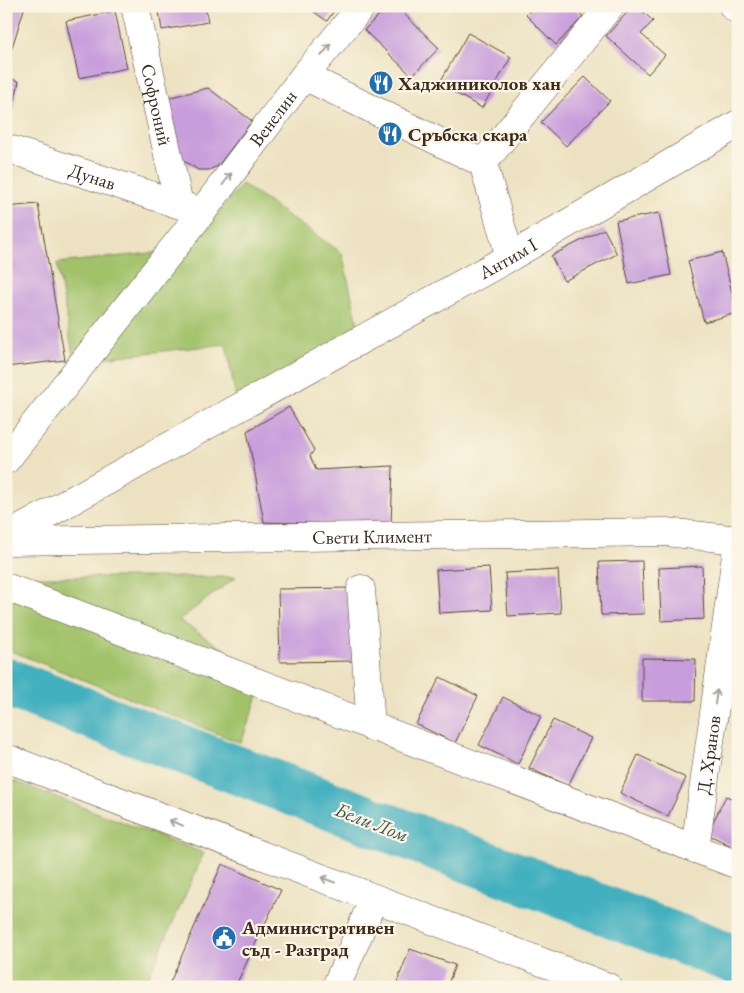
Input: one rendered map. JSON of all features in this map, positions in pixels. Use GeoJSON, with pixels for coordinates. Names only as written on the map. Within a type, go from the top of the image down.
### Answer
{"type":"FeatureCollection","features":[{"type":"Feature","properties":{"kind":"street","name":"Софроний"},"geometry":{"type":"LineString","coordinates":[[135,6],[190,208]]}},
{"type":"Feature","properties":{"kind":"street","name":"Венелин"},"geometry":{"type":"LineString","coordinates":[[6,460],[190,208],[362,6]]}},
{"type":"Feature","properties":{"kind":"street"},"geometry":{"type":"LineString","coordinates":[[483,163],[610,6]]}},
{"type":"Feature","properties":{"kind":"street"},"geometry":{"type":"LineString","coordinates":[[733,6],[738,10]]}},
{"type":"Feature","properties":{"kind":"street"},"geometry":{"type":"LineString","coordinates":[[304,76],[483,163],[510,257]]}},
{"type":"Feature","properties":{"kind":"street","name":"Антим I"},"geometry":{"type":"LineString","coordinates":[[6,539],[510,257],[738,124]]}},
{"type":"Feature","properties":{"kind":"street","name":"Дунав"},"geometry":{"type":"LineString","coordinates":[[6,148],[190,208]]}},
{"type":"Feature","properties":{"kind":"street","name":"Свети Климент"},"geometry":{"type":"LineString","coordinates":[[6,539],[666,532],[738,541]]}},
{"type":"Feature","properties":{"kind":"street","name":"Д. Хранов"},"geometry":{"type":"LineString","coordinates":[[695,849],[738,541]]}},
{"type":"Feature","properties":{"kind":"street"},"geometry":{"type":"LineString","coordinates":[[6,587],[738,865]]}},
{"type":"Feature","properties":{"kind":"street"},"geometry":{"type":"LineString","coordinates":[[361,589],[371,727]]}},
{"type":"Feature","properties":{"kind":"street"},"geometry":{"type":"LineString","coordinates":[[6,758],[608,987]]}},
{"type":"Feature","properties":{"kind":"street"},"geometry":{"type":"LineString","coordinates":[[336,987],[374,898]]}},
{"type":"Feature","properties":{"kind":"green space"},"geometry":{"type":"Polygon","coordinates":[[[242,184],[342,253],[360,333],[236,399],[226,344],[74,361],[57,263],[188,249],[242,184]]]}},
{"type":"Feature","properties":{"kind":"green space"},"geometry":{"type":"Polygon","coordinates":[[[6,577],[236,577],[179,620],[265,676],[241,743],[6,649],[6,577]]]}},
{"type":"Feature","properties":{"kind":"green space"},"geometry":{"type":"Polygon","coordinates":[[[6,778],[204,853],[144,987],[6,987],[6,778]]]}},
{"type":"Feature","properties":{"kind":"building"},"geometry":{"type":"Polygon","coordinates":[[[6,6],[25,6],[9,57],[6,56],[6,6]]]}},
{"type":"Feature","properties":{"kind":"building"},"geometry":{"type":"Polygon","coordinates":[[[158,6],[205,6],[208,22],[162,30],[158,6]]]}},
{"type":"Feature","properties":{"kind":"building"},"geometry":{"type":"Polygon","coordinates":[[[306,6],[337,6],[327,21],[306,6]]]}},
{"type":"Feature","properties":{"kind":"building"},"geometry":{"type":"Polygon","coordinates":[[[388,6],[396,6],[439,48],[412,76],[364,30],[388,6]]]}},
{"type":"Feature","properties":{"kind":"building"},"geometry":{"type":"Polygon","coordinates":[[[534,6],[573,6],[583,17],[556,45],[526,15],[534,6]]]}},
{"type":"Feature","properties":{"kind":"building"},"geometry":{"type":"Polygon","coordinates":[[[633,6],[637,6],[653,21],[641,34],[665,55],[648,74],[606,36],[633,6]]]}},
{"type":"Feature","properties":{"kind":"building"},"geometry":{"type":"Polygon","coordinates":[[[115,11],[127,68],[79,78],[66,21],[115,11]]]}},
{"type":"Feature","properties":{"kind":"building"},"geometry":{"type":"Polygon","coordinates":[[[468,33],[511,57],[482,108],[439,84],[468,33]]]}},
{"type":"Feature","properties":{"kind":"building"},"geometry":{"type":"Polygon","coordinates":[[[585,77],[610,101],[566,146],[541,122],[585,77]]]}},
{"type":"Feature","properties":{"kind":"building"},"geometry":{"type":"Polygon","coordinates":[[[6,78],[19,81],[12,114],[6,113],[6,78]]]}},
{"type":"Feature","properties":{"kind":"building"},"geometry":{"type":"Polygon","coordinates":[[[208,88],[252,121],[218,166],[209,170],[198,170],[181,159],[167,98],[208,88]]]}},
{"type":"Feature","properties":{"kind":"building"},"geometry":{"type":"Polygon","coordinates":[[[38,204],[65,360],[6,367],[6,207],[38,204]]]}},
{"type":"Feature","properties":{"kind":"building"},"geometry":{"type":"Polygon","coordinates":[[[659,213],[671,275],[629,284],[616,221],[659,213]]]}},
{"type":"Feature","properties":{"kind":"building"},"geometry":{"type":"Polygon","coordinates":[[[604,229],[617,254],[564,281],[551,256],[604,229]]]}},
{"type":"Feature","properties":{"kind":"building"},"geometry":{"type":"Polygon","coordinates":[[[722,252],[737,313],[704,322],[688,261],[722,252]]]}},
{"type":"Feature","properties":{"kind":"building"},"geometry":{"type":"Polygon","coordinates":[[[289,407],[314,450],[310,456],[316,470],[393,466],[391,526],[264,522],[247,431],[289,407]]]}},
{"type":"Feature","properties":{"kind":"building"},"geometry":{"type":"Polygon","coordinates":[[[642,561],[644,614],[601,615],[599,562],[642,561]]]}},
{"type":"Feature","properties":{"kind":"building"},"geometry":{"type":"Polygon","coordinates":[[[702,566],[704,619],[661,621],[659,568],[702,566]]]}},
{"type":"Feature","properties":{"kind":"building"},"geometry":{"type":"Polygon","coordinates":[[[489,567],[492,610],[439,613],[436,570],[489,567]]]}},
{"type":"Feature","properties":{"kind":"building"},"geometry":{"type":"Polygon","coordinates":[[[558,570],[561,613],[508,616],[505,573],[558,570]]]}},
{"type":"Feature","properties":{"kind":"building"},"geometry":{"type":"Polygon","coordinates":[[[353,588],[357,661],[280,662],[278,589],[353,588]]]}},
{"type":"Feature","properties":{"kind":"building"},"geometry":{"type":"Polygon","coordinates":[[[642,658],[696,659],[695,701],[642,701],[642,658]]]}},
{"type":"Feature","properties":{"kind":"building"},"geometry":{"type":"Polygon","coordinates":[[[440,677],[478,696],[455,743],[416,724],[440,677]]]}},
{"type":"Feature","properties":{"kind":"building"},"geometry":{"type":"Polygon","coordinates":[[[738,690],[738,725],[732,724],[738,690]]]}},
{"type":"Feature","properties":{"kind":"building"},"geometry":{"type":"Polygon","coordinates":[[[503,697],[541,716],[518,764],[479,745],[503,697]]]}},
{"type":"Feature","properties":{"kind":"building"},"geometry":{"type":"Polygon","coordinates":[[[553,720],[591,738],[568,786],[529,768],[553,720]]]}},
{"type":"Feature","properties":{"kind":"building"},"geometry":{"type":"Polygon","coordinates":[[[638,755],[686,778],[668,816],[620,793],[638,755]]]}},
{"type":"Feature","properties":{"kind":"building"},"geometry":{"type":"Polygon","coordinates":[[[726,796],[738,801],[738,849],[707,834],[726,796]]]}},
{"type":"Feature","properties":{"kind":"building","name":"Административен съд - Разград"},"geometry":{"type":"Polygon","coordinates":[[[222,864],[281,890],[235,987],[168,987],[222,864]]]}},
{"type":"Feature","properties":{"kind":"building"},"geometry":{"type":"Polygon","coordinates":[[[410,949],[455,965],[447,987],[395,987],[410,949]]]}},
{"type":"Feature","properties":{"kind":"waterway","name":"Бели Лом"},"geometry":{"type":"LineString","coordinates":[[6,682],[738,961]]}},
{"type":"Feature","properties":{"kind":"place","name":"Хаджиниколов хан"},"geometry":{"type":"Point","coordinates":[381,83]}},
{"type":"Feature","properties":{"kind":"place","name":"Сръбска скара"},"geometry":{"type":"Point","coordinates":[390,134]}},
{"type":"Feature","properties":{"kind":"place","name":"Административен съд - Разград"},"geometry":{"type":"Point","coordinates":[224,938]}}]}
